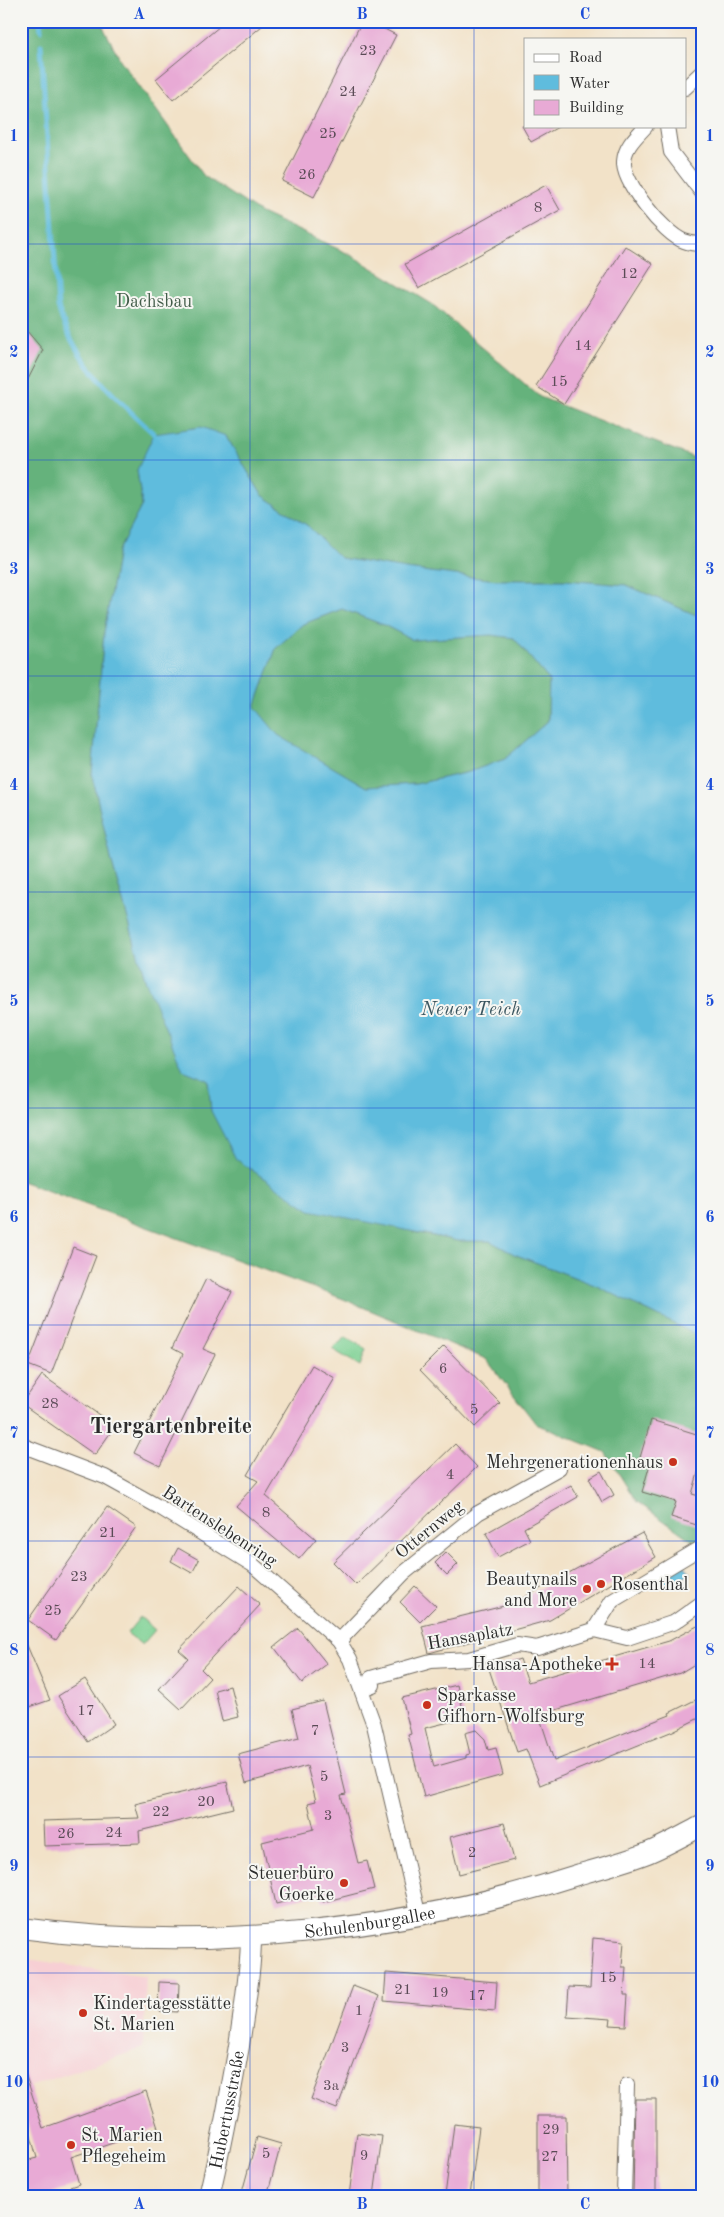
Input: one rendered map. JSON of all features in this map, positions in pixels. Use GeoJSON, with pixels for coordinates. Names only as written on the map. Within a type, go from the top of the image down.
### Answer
{"type":"FeatureCollection","features":[{"type":"Feature","properties":{"kind":"street"},"geometry":{"type":"LineString","coordinates":[[686,87],[703,71]]}},
{"type":"Feature","properties":{"kind":"street"},"geometry":{"type":"LineString","coordinates":[[644,128],[628,146],[624,161],[633,189],[651,213],[682,241],[703,244]]}},
{"type":"Feature","properties":{"kind":"street"},"geometry":{"type":"LineString","coordinates":[[667,128],[671,152],[703,194]]}},
{"type":"Feature","properties":{"kind":"street","name":"Bartenslebenring"},"geometry":{"type":"LineString","coordinates":[[21,1445],[105,1477],[159,1507],[253,1565],[339,1641],[350,1659],[374,1725],[419,1916]]}},
{"type":"Feature","properties":{"kind":"street","name":"Otternweg"},"geometry":{"type":"LineString","coordinates":[[339,1641],[404,1573],[478,1513],[559,1468]]}},
{"type":"Feature","properties":{"kind":"street"},"geometry":{"type":"LineString","coordinates":[[699,1549],[612,1601],[594,1630],[627,1638],[675,1622],[703,1602]]}},
{"type":"Feature","properties":{"kind":"street","name":"Hansaplatz"},"geometry":{"type":"LineString","coordinates":[[362,1689],[373,1685],[371,1678],[431,1661],[469,1659],[517,1645],[537,1648],[594,1630]]}},
{"type":"Feature","properties":{"kind":"street","name":"Schulenburgallee"},"geometry":{"type":"LineString","coordinates":[[21,1928],[118,1937],[251,1936],[419,1916],[551,1884],[645,1854],[703,1825]]}},
{"type":"Feature","properties":{"kind":"street","name":"Hubertusstraße"},"geometry":{"type":"LineString","coordinates":[[209,2196],[224,2136],[238,2050],[250,1971],[251,1936]]}},
{"type":"Feature","properties":{"kind":"street"},"geometry":{"type":"LineString","coordinates":[[624,2196],[627,2085]]}},
{"type":"Feature","properties":{"kind":"shaded area","name":"Kindertagesstätte St. Marien"},"geometry":{"type":"Polygon","coordinates":[[[21,1958],[146,1977],[143,2048],[29,2087],[21,2061],[21,1958]]]}},
{"type":"Feature","properties":{"kind":"green space","name":"Dachsbau"},"geometry":{"type":"Polygon","coordinates":[[[21,21],[100,21],[121,61],[204,176],[261,213],[349,254],[432,304],[540,397],[703,461],[703,618],[626,585],[564,580],[496,580],[406,569],[340,558],[308,526],[262,495],[226,436],[137,470],[142,505],[118,551],[104,633],[92,775],[112,863],[146,982],[208,1080],[211,1111],[413,1232],[458,1241],[490,1241],[514,1254],[597,1286],[703,1338],[703,1543],[691,1540],[636,1501],[605,1452],[536,1424],[486,1359],[341,1298],[21,1181],[21,21]]]}},
{"type":"Feature","properties":{"kind":"green space"},"geometry":{"type":"Polygon","coordinates":[[[342,609],[384,625],[413,640],[491,635],[514,638],[549,680],[548,721],[505,759],[469,772],[416,784],[366,787],[277,735],[255,707],[276,648],[303,624],[342,609]]]}},
{"type":"Feature","properties":{"kind":"green space"},"geometry":{"type":"Polygon","coordinates":[[[346,1337],[366,1349],[360,1366],[332,1349],[346,1337]]]}},
{"type":"Feature","properties":{"kind":"green space"},"geometry":{"type":"Polygon","coordinates":[[[140,1617],[155,1630],[142,1645],[127,1633],[140,1617]]]}},
{"type":"Feature","properties":{"kind":"water","name":"Neuer Teich"},"geometry":{"type":"Polygon","coordinates":[[[201,427],[226,436],[262,495],[308,526],[340,558],[406,569],[496,580],[564,580],[626,585],[703,618],[703,1338],[597,1286],[514,1254],[490,1241],[458,1241],[310,1210],[236,1159],[211,1111],[208,1080],[183,1070],[146,982],[112,863],[92,775],[104,633],[118,551],[142,505],[137,470],[154,434],[201,427]],[[342,609],[303,624],[276,648],[255,707],[278,735],[366,787],[416,784],[469,772],[505,759],[548,721],[549,680],[514,638],[491,635],[413,640],[384,625],[342,609]]]}},
{"type":"Feature","properties":{"kind":"water"},"geometry":{"type":"Polygon","coordinates":[[[683,1563],[690,1573],[665,1588],[659,1577],[683,1563]]]}},
{"type":"Feature","properties":{"kind":"building"},"geometry":{"type":"Polygon","coordinates":[[[226,21],[268,21],[173,100],[156,79],[226,21]]]}},
{"type":"Feature","properties":{"kind":"building"},"geometry":{"type":"Polygon","coordinates":[[[362,21],[369,21],[396,35],[314,197],[282,181],[362,21]]]}},
{"type":"Feature","properties":{"kind":"building"},"geometry":{"type":"Polygon","coordinates":[[[522,126],[524,128],[556,128],[531,142],[522,126]]]}},
{"type":"Feature","properties":{"kind":"building"},"geometry":{"type":"Polygon","coordinates":[[[546,185],[560,210],[419,288],[405,264],[546,185]]]}},
{"type":"Feature","properties":{"kind":"building"},"geometry":{"type":"Polygon","coordinates":[[[625,246],[653,264],[564,404],[536,386],[625,246]]]}},
{"type":"Feature","properties":{"kind":"building"},"geometry":{"type":"Polygon","coordinates":[[[21,324],[43,350],[21,393],[21,324]]]}},
{"type":"Feature","properties":{"kind":"building"},"geometry":{"type":"Polygon","coordinates":[[[73,1247],[96,1256],[51,1374],[28,1365],[73,1247]]]}},
{"type":"Feature","properties":{"kind":"building"},"geometry":{"type":"Polygon","coordinates":[[[206,1279],[232,1292],[203,1349],[215,1354],[160,1466],[134,1453],[183,1354],[172,1348],[206,1279]]]}},
{"type":"Feature","properties":{"kind":"building"},"geometry":{"type":"Polygon","coordinates":[[[444,1346],[500,1403],[475,1427],[420,1370],[444,1346]]]}},
{"type":"Feature","properties":{"kind":"building"},"geometry":{"type":"Polygon","coordinates":[[[312,1365],[335,1378],[266,1496],[316,1539],[299,1559],[236,1506],[258,1481],[247,1475],[312,1365]]]}},
{"type":"Feature","properties":{"kind":"building"},"geometry":{"type":"Polygon","coordinates":[[[42,1375],[115,1426],[95,1455],[22,1404],[42,1375]]]}},
{"type":"Feature","properties":{"kind":"building","name":"Mehrgenerationenhaus"},"geometry":{"type":"Polygon","coordinates":[[[651,1420],[703,1436],[703,1456],[692,1494],[703,1497],[703,1527],[671,1517],[676,1502],[642,1492],[650,1464],[639,1461],[651,1420]]]}},
{"type":"Feature","properties":{"kind":"building"},"geometry":{"type":"Polygon","coordinates":[[[455,1444],[477,1467],[356,1585],[333,1562],[455,1444]]]}},
{"type":"Feature","properties":{"kind":"building"},"geometry":{"type":"Polygon","coordinates":[[[601,1471],[614,1495],[602,1502],[589,1478],[601,1471]]]}},
{"type":"Feature","properties":{"kind":"building"},"geometry":{"type":"Polygon","coordinates":[[[571,1485],[578,1497],[524,1528],[530,1540],[498,1557],[486,1533],[571,1485]]]}},
{"type":"Feature","properties":{"kind":"building"},"geometry":{"type":"Polygon","coordinates":[[[107,1507],[136,1527],[56,1640],[28,1620],[107,1507]]]}},
{"type":"Feature","properties":{"kind":"building"},"geometry":{"type":"Polygon","coordinates":[[[642,1533],[656,1557],[550,1620],[429,1653],[422,1626],[512,1604],[642,1533]]]}},
{"type":"Feature","properties":{"kind":"building"},"geometry":{"type":"Polygon","coordinates":[[[178,1548],[199,1560],[192,1573],[171,1561],[178,1548]]]}},
{"type":"Feature","properties":{"kind":"building"},"geometry":{"type":"Polygon","coordinates":[[[446,1552],[458,1564],[447,1575],[435,1563],[446,1552]]]}},
{"type":"Feature","properties":{"kind":"building"},"geometry":{"type":"Polygon","coordinates":[[[239,1586],[260,1605],[201,1669],[210,1678],[181,1709],[159,1689],[188,1658],[179,1650],[239,1586]]]}},
{"type":"Feature","properties":{"kind":"building"},"geometry":{"type":"Polygon","coordinates":[[[415,1586],[436,1606],[420,1622],[400,1602],[415,1586]]]}},
{"type":"Feature","properties":{"kind":"building"},"geometry":{"type":"Polygon","coordinates":[[[703,1623],[703,1659],[680,1673],[539,1715],[554,1761],[670,1715],[669,1713],[695,1700],[703,1716],[673,1731],[540,1785],[526,1749],[517,1752],[489,1669],[520,1659],[528,1682],[669,1641],[703,1623]]]}},
{"type":"Feature","properties":{"kind":"building"},"geometry":{"type":"Polygon","coordinates":[[[298,1628],[327,1664],[302,1683],[274,1647],[298,1628]]]}},
{"type":"Feature","properties":{"kind":"building"},"geometry":{"type":"Polygon","coordinates":[[[21,1631],[50,1700],[21,1710],[21,1631]]]}},
{"type":"Feature","properties":{"kind":"building"},"geometry":{"type":"Polygon","coordinates":[[[85,1679],[114,1724],[88,1742],[58,1696],[85,1679]]]}},
{"type":"Feature","properties":{"kind":"building"},"geometry":{"type":"Polygon","coordinates":[[[457,1685],[465,1718],[425,1728],[434,1767],[466,1758],[466,1755],[470,1754],[465,1733],[476,1730],[485,1739],[488,1750],[496,1748],[503,1775],[424,1797],[408,1735],[411,1734],[402,1698],[457,1685]]]}},
{"type":"Feature","properties":{"kind":"building"},"geometry":{"type":"Polygon","coordinates":[[[230,1686],[238,1717],[222,1721],[215,1690],[230,1686]]]}},
{"type":"Feature","properties":{"kind":"building"},"geometry":{"type":"Polygon","coordinates":[[[323,1701],[346,1794],[341,1795],[358,1863],[367,1861],[374,1889],[323,1902],[320,1893],[276,1904],[262,1842],[314,1829],[308,1803],[316,1801],[307,1766],[246,1783],[238,1754],[299,1738],[292,1709],[323,1701]]]}},
{"type":"Feature","properties":{"kind":"building"},"geometry":{"type":"Polygon","coordinates":[[[227,1782],[233,1808],[139,1831],[140,1843],[44,1846],[43,1821],[139,1818],[135,1804],[227,1782]]]}},
{"type":"Feature","properties":{"kind":"building"},"geometry":{"type":"Polygon","coordinates":[[[504,1823],[514,1860],[459,1874],[450,1837],[504,1823]]]}},
{"type":"Feature","properties":{"kind":"building"},"geometry":{"type":"Polygon","coordinates":[[[593,1938],[624,1941],[622,1967],[626,1967],[624,1995],[628,1995],[626,2026],[610,2025],[611,2019],[567,2016],[569,1987],[590,1988],[593,1938]]]}},
{"type":"Feature","properties":{"kind":"building"},"geometry":{"type":"Polygon","coordinates":[[[386,1973],[497,1982],[495,2011],[384,2001],[386,1973]]]}},
{"type":"Feature","properties":{"kind":"building"},"geometry":{"type":"Polygon","coordinates":[[[159,1982],[179,1983],[178,2012],[158,2011],[159,1982]]]}},
{"type":"Feature","properties":{"kind":"building"},"geometry":{"type":"Polygon","coordinates":[[[353,1986],[379,1996],[337,2109],[311,2099],[353,1986]]]}},
{"type":"Feature","properties":{"kind":"building","name":"St. Marien Pflegeheim"},"geometry":{"type":"Polygon","coordinates":[[[24,2070],[43,2128],[146,2091],[158,2128],[71,2157],[79,2184],[43,2196],[21,2196],[21,2162],[37,2158],[27,2122],[21,2124],[21,2071],[24,2070]]]}},
{"type":"Feature","properties":{"kind":"building"},"geometry":{"type":"Polygon","coordinates":[[[635,2099],[656,2099],[656,2196],[633,2196],[635,2099]]]}},
{"type":"Feature","properties":{"kind":"building"},"geometry":{"type":"Polygon","coordinates":[[[538,2116],[566,2116],[567,2196],[538,2196],[538,2116]]]}},
{"type":"Feature","properties":{"kind":"building"},"geometry":{"type":"Polygon","coordinates":[[[454,2124],[479,2127],[470,2196],[445,2196],[454,2124]]]}},
{"type":"Feature","properties":{"kind":"building"},"geometry":{"type":"Polygon","coordinates":[[[357,2133],[382,2136],[374,2196],[349,2196],[357,2133]]]}},
{"type":"Feature","properties":{"kind":"building"},"geometry":{"type":"Polygon","coordinates":[[[257,2137],[281,2144],[267,2196],[241,2196],[257,2137]]]}},
{"type":"Feature","properties":{"kind":"waterway"},"geometry":{"type":"LineString","coordinates":[[40,21],[41,30]]}},
{"type":"Feature","properties":{"kind":"waterway"},"geometry":{"type":"LineString","coordinates":[[41,45],[58,307],[74,345],[97,377],[154,434]]}},
{"type":"Feature","properties":{"kind":"place","name":"Mehrgenerationenhaus"},"geometry":{"type":"Point","coordinates":[673,1462]}},
{"type":"Feature","properties":{"kind":"place","name":"Rosenthal"},"geometry":{"type":"Point","coordinates":[601,1584]}},
{"type":"Feature","properties":{"kind":"place","name":"Beautynails and More"},"geometry":{"type":"Point","coordinates":[587,1589]}},
{"type":"Feature","properties":{"kind":"place","name":"Hansa-Apotheke"},"geometry":{"type":"Point","coordinates":[612,1664]}},
{"type":"Feature","properties":{"kind":"place","name":"Sparkasse Gifhorn-Wolfsburg"},"geometry":{"type":"Point","coordinates":[427,1705]}},
{"type":"Feature","properties":{"kind":"place","name":"Steuerbüro Goerke"},"geometry":{"type":"Point","coordinates":[344,1883]}},
{"type":"Feature","properties":{"kind":"place","name":"Kindertagesstätte St. Marien"},"geometry":{"type":"Point","coordinates":[83,2013]}},
{"type":"Feature","properties":{"kind":"place","name":"St. Marien Pflegeheim"},"geometry":{"type":"Point","coordinates":[71,2145]}},
{"type":"Feature","properties":{"kind":"district","name":"Tiergartenbreite"},"geometry":{"type":"Point","coordinates":[171,1425]}}]}
